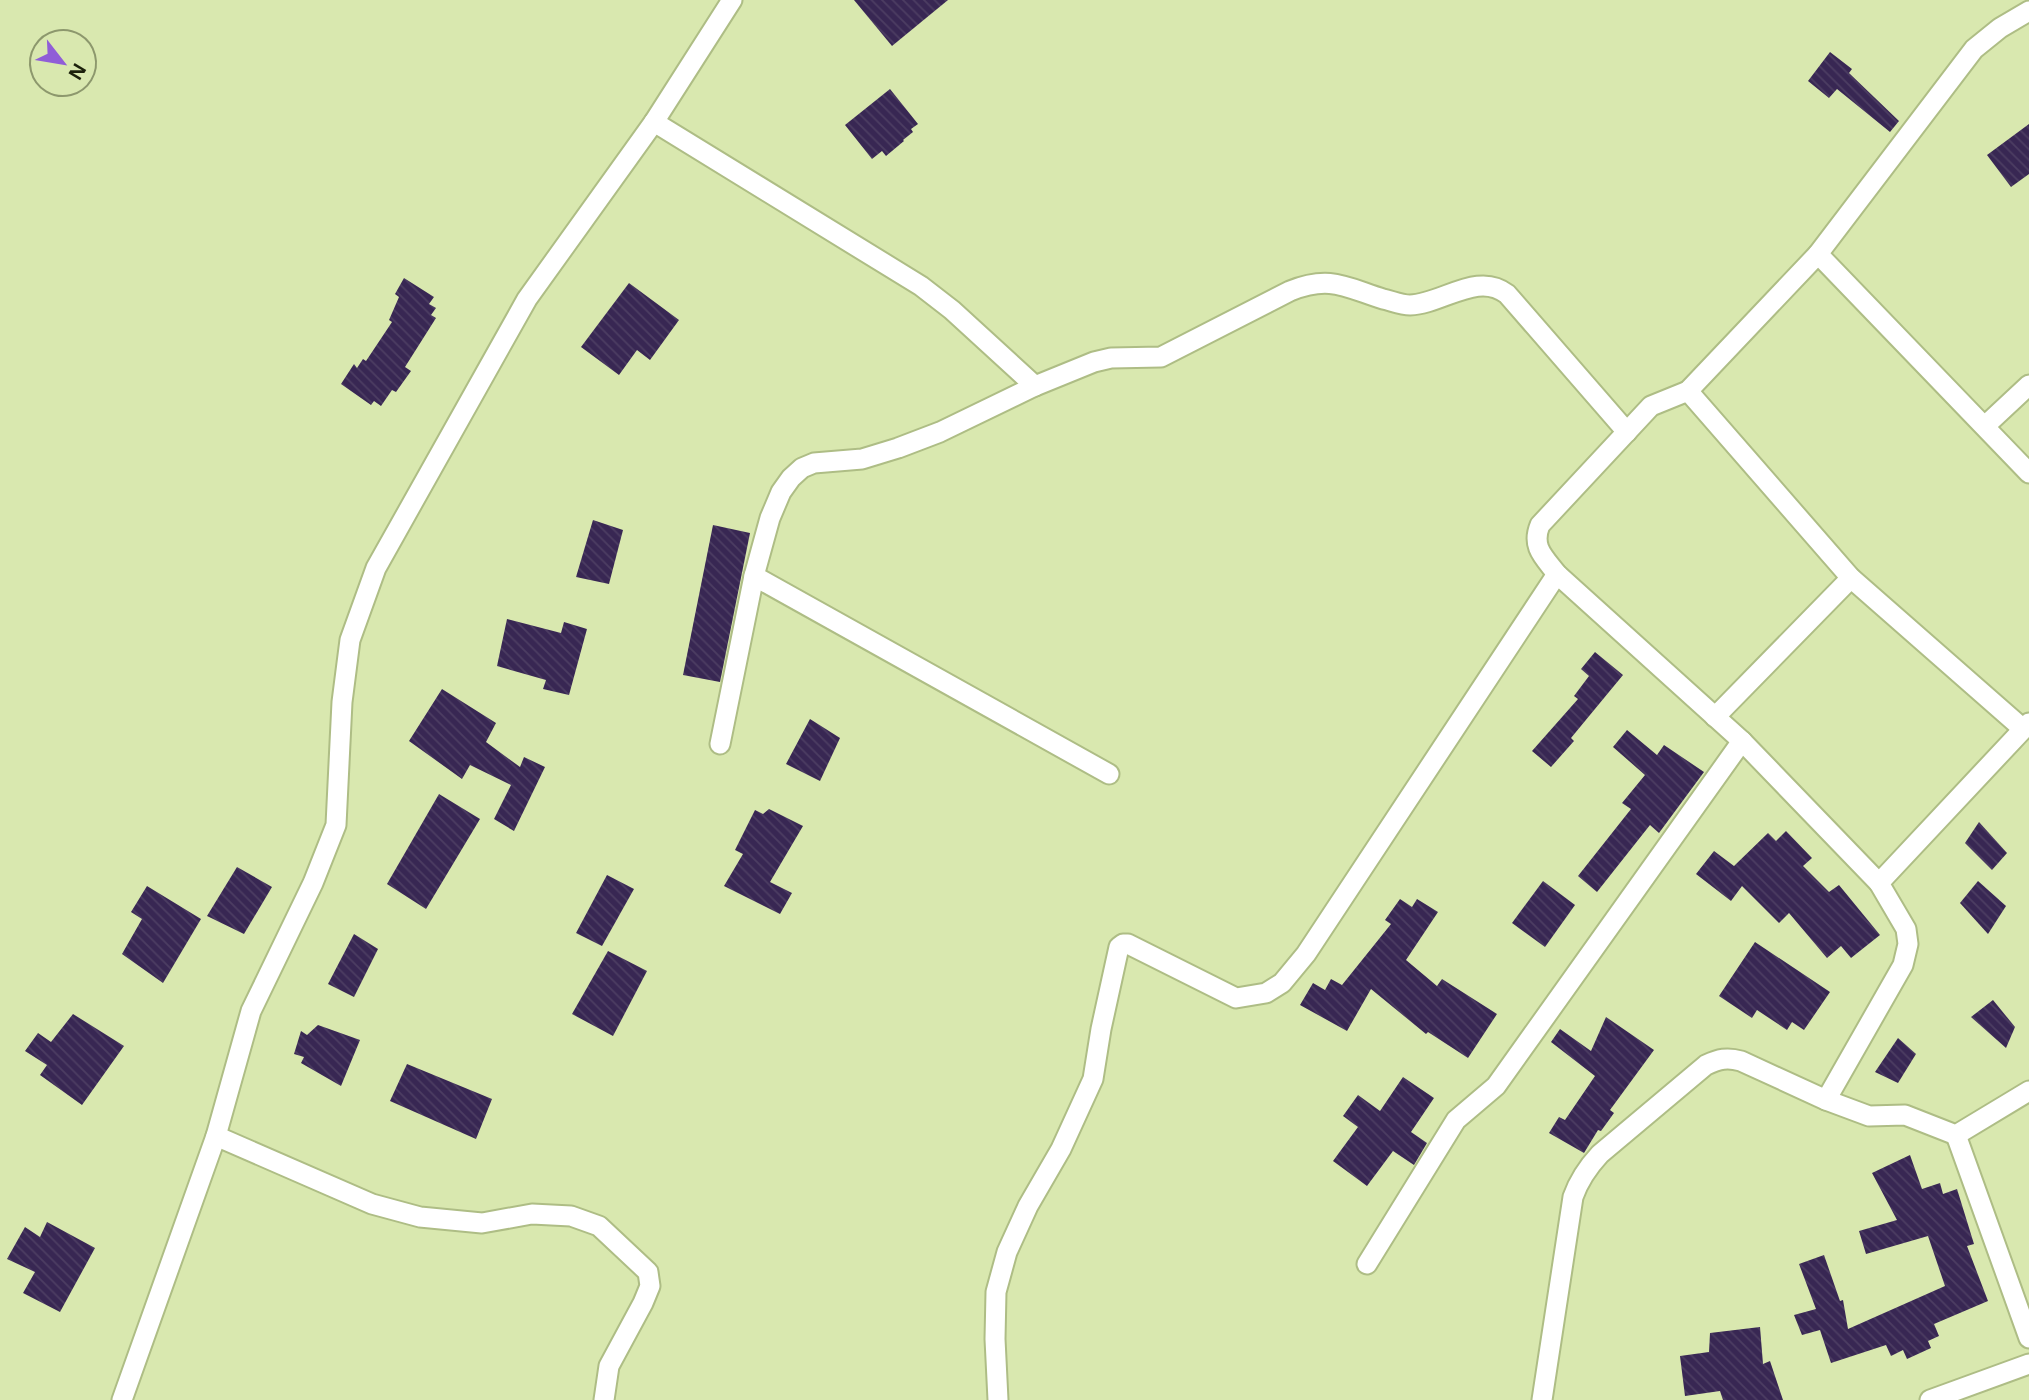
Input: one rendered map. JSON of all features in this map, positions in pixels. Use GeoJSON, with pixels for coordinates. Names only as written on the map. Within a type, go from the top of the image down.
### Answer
{"type":"FeatureCollection","features":[{"type":"Feature","properties":{"kind":"street"},"geometry":{"type":"LineString","coordinates":[[122,1400],[216,1136],[251,1011],[313,883],[337,825],[342,702],[350,640],[376,568],[527,299],[654,122],[732,0]]}},
{"type":"Feature","properties":{"kind":"street"},"geometry":{"type":"LineString","coordinates":[[1826,1100],[1903,965],[1909,944],[1906,929],[1879,883],[1742,741],[1557,574],[1537,547],[1535,536],[1540,525],[1651,406],[1688,391],[1818,254],[1974,49],[2000,28],[2029,11]]}},
{"type":"Feature","properties":{"kind":"street"},"geometry":{"type":"LineString","coordinates":[[654,122],[921,286],[952,310],[1034,386]]}},
{"type":"Feature","properties":{"kind":"street"},"geometry":{"type":"LineString","coordinates":[[1818,254],[2029,473]]}},
{"type":"Feature","properties":{"kind":"street"},"geometry":{"type":"LineString","coordinates":[[720,744],[754,576],[770,518],[782,492],[802,468],[814,463],[862,459],[898,448],[940,432],[1034,386],[1094,362],[1111,358],[1161,357],[1309,283],[1335,284],[1408,305],[1490,285],[1498,287],[1628,432]]}},
{"type":"Feature","properties":{"kind":"street"},"geometry":{"type":"LineString","coordinates":[[1985,426],[2029,385]]}},
{"type":"Feature","properties":{"kind":"street"},"geometry":{"type":"LineString","coordinates":[[1688,391],[1851,578],[2026,726],[1879,883]]}},
{"type":"Feature","properties":{"kind":"street"},"geometry":{"type":"LineString","coordinates":[[998,1400],[996,1292],[1007,1252],[1028,1206],[1061,1149],[1093,1079],[1119,947],[1128,944],[1236,998],[1266,993],[1282,982],[1306,954],[1557,574]]}},
{"type":"Feature","properties":{"kind":"street"},"geometry":{"type":"LineString","coordinates":[[754,576],[1109,774]]}},
{"type":"Feature","properties":{"kind":"street"},"geometry":{"type":"LineString","coordinates":[[1715,717],[1851,578]]}},
{"type":"Feature","properties":{"kind":"street"},"geometry":{"type":"LineString","coordinates":[[1367,1264],[1457,1120],[1496,1086],[1742,741]]}},
{"type":"Feature","properties":{"kind":"street"},"geometry":{"type":"LineString","coordinates":[[1542,1400],[1573,1197],[1588,1167],[1690,1077],[1718,1059],[1741,1061],[1826,1100],[1869,1116],[1905,1115],[1956,1135],[2029,1338]]}},
{"type":"Feature","properties":{"kind":"street"},"geometry":{"type":"LineString","coordinates":[[1956,1135],[2029,1091]]}},
{"type":"Feature","properties":{"kind":"street"},"geometry":{"type":"LineString","coordinates":[[216,1136],[372,1204],[420,1217],[482,1223],[532,1214],[571,1216],[599,1226],[648,1272],[650,1286],[609,1366],[604,1400]]}},
{"type":"Feature","properties":{"kind":"street"},"geometry":{"type":"LineString","coordinates":[[1930,1400],[2029,1364]]}},
{"type":"Feature","properties":{"kind":"building"},"geometry":{"type":"Polygon","coordinates":[[[854,0],[948,0],[892,46],[854,0]]]}},
{"type":"Feature","properties":{"kind":"building"},"geometry":{"type":"Polygon","coordinates":[[[1830,52],[1852,69],[1849,73],[1899,121],[1890,132],[1837,89],[1829,98],[1808,81],[1830,52]]]}},
{"type":"Feature","properties":{"kind":"building"},"geometry":{"type":"Polygon","coordinates":[[[890,89],[918,124],[911,129],[913,132],[904,141],[886,156],[882,151],[872,159],[845,125],[890,89]]]}},
{"type":"Feature","properties":{"kind":"building"},"geometry":{"type":"Polygon","coordinates":[[[2029,124],[2029,174],[2011,187],[1987,155],[2029,124]]]}},
{"type":"Feature","properties":{"kind":"building"},"geometry":{"type":"Polygon","coordinates":[[[404,278],[434,297],[429,304],[436,308],[431,315],[436,318],[405,367],[411,371],[396,392],[392,390],[381,406],[374,401],[371,405],[341,384],[354,364],[357,368],[363,359],[366,361],[392,322],[389,320],[399,297],[395,294],[404,278]]]}},
{"type":"Feature","properties":{"kind":"building"},"geometry":{"type":"Polygon","coordinates":[[[629,283],[679,320],[650,360],[637,350],[619,375],[581,347],[629,283]]]}},
{"type":"Feature","properties":{"kind":"building"},"geometry":{"type":"Polygon","coordinates":[[[593,520],[623,530],[609,584],[576,577],[593,520]]]}},
{"type":"Feature","properties":{"kind":"building"},"geometry":{"type":"Polygon","coordinates":[[[713,525],[750,533],[720,682],[683,675],[713,525]]]}},
{"type":"Feature","properties":{"kind":"building"},"geometry":{"type":"Polygon","coordinates":[[[507,619],[561,633],[564,622],[587,629],[569,695],[543,689],[546,680],[497,666],[507,619]]]}},
{"type":"Feature","properties":{"kind":"building"},"geometry":{"type":"Polygon","coordinates":[[[1595,652],[1623,675],[1571,738],[1574,741],[1551,767],[1532,751],[1578,699],[1574,696],[1589,676],[1581,669],[1595,652]]]}},
{"type":"Feature","properties":{"kind":"building"},"geometry":{"type":"Polygon","coordinates":[[[442,689],[496,723],[486,742],[520,767],[524,757],[545,767],[514,831],[494,819],[511,785],[470,765],[462,779],[409,741],[442,689]]]}},
{"type":"Feature","properties":{"kind":"building"},"geometry":{"type":"Polygon","coordinates":[[[810,719],[840,738],[820,781],[786,764],[810,719]]]}},
{"type":"Feature","properties":{"kind":"building"},"geometry":{"type":"Polygon","coordinates":[[[1627,730],[1657,755],[1664,745],[1704,772],[1659,833],[1650,825],[1597,892],[1578,876],[1631,809],[1622,803],[1645,775],[1613,747],[1627,730]]]}},
{"type":"Feature","properties":{"kind":"building"},"geometry":{"type":"Polygon","coordinates":[[[439,794],[480,819],[426,909],[387,884],[439,794]]]}},
{"type":"Feature","properties":{"kind":"building"},"geometry":{"type":"Polygon","coordinates":[[[769,809],[803,826],[770,882],[792,893],[780,914],[724,886],[743,854],[735,850],[755,810],[763,814],[769,809]]]}},
{"type":"Feature","properties":{"kind":"building"},"geometry":{"type":"Polygon","coordinates":[[[1979,822],[2007,853],[1992,870],[1965,843],[1979,822]]]}},
{"type":"Feature","properties":{"kind":"building"},"geometry":{"type":"Polygon","coordinates":[[[1786,831],[1812,858],[1803,866],[1829,892],[1839,885],[1880,935],[1851,958],[1841,946],[1827,958],[1789,913],[1779,923],[1742,886],[1731,901],[1696,874],[1714,851],[1734,866],[1768,833],[1776,841],[1786,831]]]}},
{"type":"Feature","properties":{"kind":"building"},"geometry":{"type":"Polygon","coordinates":[[[237,867],[272,887],[244,934],[207,916],[237,867]]]}},
{"type":"Feature","properties":{"kind":"building"},"geometry":{"type":"Polygon","coordinates":[[[607,875],[634,889],[602,946],[576,933],[607,875]]]}},
{"type":"Feature","properties":{"kind":"building"},"geometry":{"type":"Polygon","coordinates":[[[1543,881],[1575,905],[1545,947],[1512,923],[1543,881]]]}},
{"type":"Feature","properties":{"kind":"building"},"geometry":{"type":"Polygon","coordinates":[[[1978,881],[2006,906],[1988,934],[1960,903],[1978,881]]]}},
{"type":"Feature","properties":{"kind":"building"},"geometry":{"type":"Polygon","coordinates":[[[147,886],[201,919],[163,983],[122,954],[142,919],[131,912],[147,886]]]}},
{"type":"Feature","properties":{"kind":"building"},"geometry":{"type":"Polygon","coordinates":[[[1400,899],[1412,907],[1417,899],[1438,912],[1406,960],[1437,986],[1442,979],[1497,1014],[1468,1058],[1428,1032],[1426,1034],[1371,989],[1347,1031],[1300,1005],[1313,983],[1325,990],[1331,979],[1342,985],[1391,924],[1385,920],[1400,899]]]}},
{"type":"Feature","properties":{"kind":"building"},"geometry":{"type":"Polygon","coordinates":[[[354,934],[378,949],[354,997],[328,984],[354,934]]]}},
{"type":"Feature","properties":{"kind":"building"},"geometry":{"type":"Polygon","coordinates":[[[1755,942],[1830,992],[1804,1030],[1792,1022],[1787,1030],[1757,1010],[1752,1018],[1719,996],[1755,942]]]}},
{"type":"Feature","properties":{"kind":"building"},"geometry":{"type":"Polygon","coordinates":[[[608,951],[647,971],[613,1036],[572,1014],[608,951]]]}},
{"type":"Feature","properties":{"kind":"building"},"geometry":{"type":"Polygon","coordinates":[[[1993,1000],[2015,1027],[2006,1048],[1971,1017],[1993,1000]]]}},
{"type":"Feature","properties":{"kind":"building"},"geometry":{"type":"Polygon","coordinates":[[[73,1014],[124,1046],[82,1105],[40,1075],[47,1065],[25,1051],[38,1033],[51,1042],[73,1014]]]}},
{"type":"Feature","properties":{"kind":"building"},"geometry":{"type":"Polygon","coordinates":[[[1606,1017],[1654,1050],[1610,1110],[1614,1113],[1601,1131],[1598,1130],[1584,1153],[1549,1133],[1559,1117],[1565,1120],[1595,1076],[1551,1042],[1560,1029],[1591,1051],[1606,1017]]]}},
{"type":"Feature","properties":{"kind":"building"},"geometry":{"type":"Polygon","coordinates":[[[318,1025],[360,1040],[341,1086],[301,1063],[304,1057],[294,1054],[301,1031],[307,1035],[318,1025]]]}},
{"type":"Feature","properties":{"kind":"building"},"geometry":{"type":"Polygon","coordinates":[[[1898,1038],[1916,1054],[1898,1083],[1875,1072],[1898,1038]]]}},
{"type":"Feature","properties":{"kind":"building"},"geometry":{"type":"Polygon","coordinates":[[[407,1064],[492,1099],[476,1139],[390,1101],[407,1064]]]}},
{"type":"Feature","properties":{"kind":"building"},"geometry":{"type":"Polygon","coordinates":[[[1403,1077],[1434,1098],[1411,1132],[1427,1143],[1414,1165],[1393,1151],[1367,1186],[1333,1161],[1358,1127],[1343,1116],[1358,1095],[1380,1111],[1403,1077]]]}},
{"type":"Feature","properties":{"kind":"building"},"geometry":{"type":"Polygon","coordinates":[[[1910,1155],[1922,1189],[1940,1183],[1943,1194],[1957,1189],[1974,1244],[1967,1246],[1988,1301],[1934,1324],[1939,1336],[1928,1341],[1931,1348],[1907,1359],[1903,1350],[1891,1356],[1886,1345],[1831,1363],[1820,1330],[1802,1335],[1794,1315],[1816,1309],[1799,1264],[1824,1255],[1840,1301],[1843,1300],[1848,1329],[1945,1286],[1928,1236],[1866,1254],[1859,1231],[1897,1220],[1872,1173],[1910,1155]]]}},
{"type":"Feature","properties":{"kind":"building"},"geometry":{"type":"Polygon","coordinates":[[[47,1222],[95,1248],[60,1312],[23,1293],[35,1272],[7,1259],[25,1227],[40,1237],[47,1222]]]}},
{"type":"Feature","properties":{"kind":"building"},"geometry":{"type":"Polygon","coordinates":[[[1760,1327],[1763,1364],[1770,1361],[1783,1400],[1723,1400],[1720,1391],[1685,1396],[1680,1356],[1709,1352],[1710,1333],[1760,1327]]]}}]}
